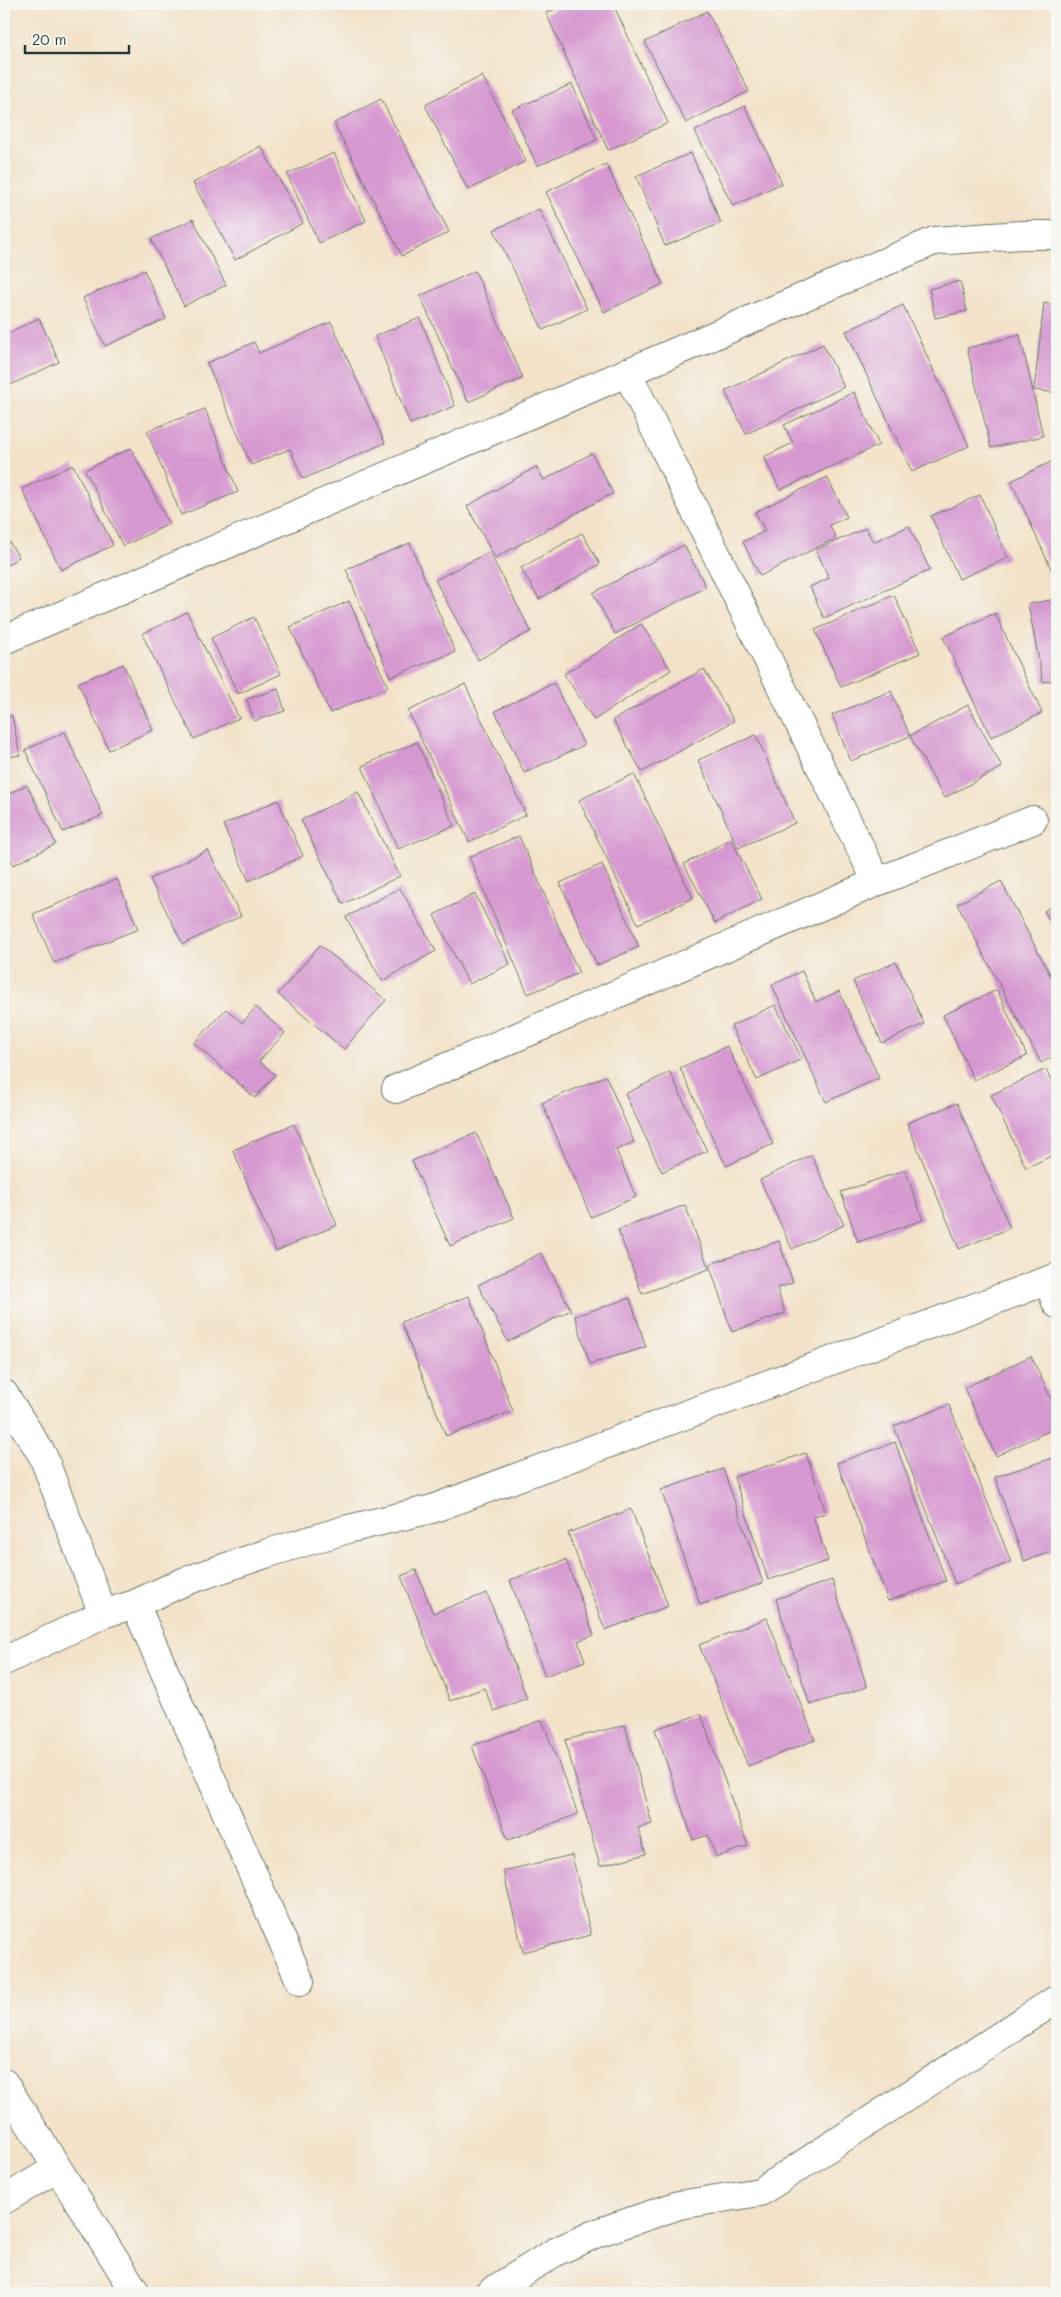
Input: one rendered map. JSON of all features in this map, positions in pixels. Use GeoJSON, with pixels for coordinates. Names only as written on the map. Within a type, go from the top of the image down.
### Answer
{"type":"FeatureCollection","features":[{"type":"Feature","properties":{"kind":"street"},"geometry":{"type":"LineString","coordinates":[[4,640],[934,241],[1021,235],[1057,235]]}},
{"type":"Feature","properties":{"kind":"street"},"geometry":{"type":"LineString","coordinates":[[627,372],[877,882]]}},
{"type":"Feature","properties":{"kind":"street"},"geometry":{"type":"LineString","coordinates":[[396,1089],[877,882],[1033,820]]}},
{"type":"Feature","properties":{"kind":"street"},"geometry":{"type":"LineString","coordinates":[[4,1661],[103,1614],[135,1604],[183,1582],[265,1554],[348,1529],[432,1509],[1054,1288]]}},
{"type":"Feature","properties":{"kind":"street"},"geometry":{"type":"LineString","coordinates":[[4,1394],[44,1456],[103,1614]]}},
{"type":"Feature","properties":{"kind":"street"},"geometry":{"type":"LineString","coordinates":[[135,1604],[300,1981]]}},
{"type":"Feature","properties":{"kind":"street"},"geometry":{"type":"LineString","coordinates":[[489,2293],[556,2252],[597,2233],[679,2206],[760,2192],[1057,1999]]}},
{"type":"Feature","properties":{"kind":"street"},"geometry":{"type":"LineString","coordinates":[[4,2083],[136,2293]]}},
{"type":"Feature","properties":{"kind":"street"},"geometry":{"type":"LineString","coordinates":[[4,2200],[57,2168]]}},
{"type":"Feature","properties":{"kind":"building"},"geometry":{"type":"Polygon","coordinates":[[[568,4],[613,4],[668,123],[608,150],[546,13],[568,4]]]}},
{"type":"Feature","properties":{"kind":"building"},"geometry":{"type":"Polygon","coordinates":[[[707,11],[749,91],[686,123],[645,42],[707,11]]]}},
{"type":"Feature","properties":{"kind":"building"},"geometry":{"type":"Polygon","coordinates":[[[482,76],[526,161],[468,190],[425,105],[482,76]]]}},
{"type":"Feature","properties":{"kind":"building"},"geometry":{"type":"Polygon","coordinates":[[[572,84],[597,140],[537,166],[512,110],[572,84]]]}},
{"type":"Feature","properties":{"kind":"building"},"geometry":{"type":"Polygon","coordinates":[[[381,99],[449,232],[402,256],[334,123],[381,99]]]}},
{"type":"Feature","properties":{"kind":"building"},"geometry":{"type":"Polygon","coordinates":[[[745,106],[782,183],[733,206],[695,131],[745,106]]]}},
{"type":"Feature","properties":{"kind":"building"},"geometry":{"type":"Polygon","coordinates":[[[261,146],[303,223],[235,260],[193,183],[261,146]]]}},
{"type":"Feature","properties":{"kind":"building"},"geometry":{"type":"Polygon","coordinates":[[[334,153],[366,221],[319,243],[287,174],[334,153]]]}},
{"type":"Feature","properties":{"kind":"building"},"geometry":{"type":"Polygon","coordinates":[[[691,153],[721,223],[665,246],[636,176],[691,153]]]}},
{"type":"Feature","properties":{"kind":"building"},"geometry":{"type":"Polygon","coordinates":[[[606,164],[663,284],[604,312],[546,192],[606,164]]]}},
{"type":"Feature","properties":{"kind":"building"},"geometry":{"type":"Polygon","coordinates":[[[539,209],[587,309],[543,330],[494,230],[539,209]]]}},
{"type":"Feature","properties":{"kind":"building"},"geometry":{"type":"Polygon","coordinates":[[[193,219],[226,285],[184,306],[151,239],[193,219]]]}},
{"type":"Feature","properties":{"kind":"building"},"geometry":{"type":"Polygon","coordinates":[[[144,270],[166,319],[105,346],[83,298],[144,270]]]}},
{"type":"Feature","properties":{"kind":"building"},"geometry":{"type":"Polygon","coordinates":[[[475,271],[523,378],[468,402],[420,296],[475,271]]]}},
{"type":"Feature","properties":{"kind":"building"},"geometry":{"type":"Polygon","coordinates":[[[960,281],[967,311],[935,318],[929,289],[960,281]]]}},
{"type":"Feature","properties":{"kind":"building"},"geometry":{"type":"Polygon","coordinates":[[[1044,303],[1057,305],[1057,393],[1034,390],[1044,303]]]}},
{"type":"Feature","properties":{"kind":"building"},"geometry":{"type":"Polygon","coordinates":[[[903,305],[969,446],[912,472],[846,331],[903,305]]]}},
{"type":"Feature","properties":{"kind":"building"},"geometry":{"type":"Polygon","coordinates":[[[39,318],[59,362],[4,388],[4,335],[39,318]]]}},
{"type":"Feature","properties":{"kind":"building"},"geometry":{"type":"Polygon","coordinates":[[[420,318],[455,406],[410,424],[375,336],[420,318]]]}},
{"type":"Feature","properties":{"kind":"building"},"geometry":{"type":"Polygon","coordinates":[[[331,322],[385,443],[303,479],[290,449],[251,465],[207,363],[254,342],[259,353],[331,322]]]}},
{"type":"Feature","properties":{"kind":"building"},"geometry":{"type":"Polygon","coordinates":[[[1020,335],[1043,436],[991,448],[967,348],[1020,335]]]}},
{"type":"Feature","properties":{"kind":"building"},"geometry":{"type":"Polygon","coordinates":[[[823,344],[844,387],[746,434],[725,391],[823,344]]]}},
{"type":"Feature","properties":{"kind":"building"},"geometry":{"type":"Polygon","coordinates":[[[854,392],[879,445],[780,490],[764,457],[793,443],[784,425],[854,392]]]}},
{"type":"Feature","properties":{"kind":"building"},"geometry":{"type":"Polygon","coordinates":[[[205,409],[238,492],[181,515],[147,431],[205,409]]]}},
{"type":"Feature","properties":{"kind":"building"},"geometry":{"type":"Polygon","coordinates":[[[131,448],[169,524],[123,546],[85,470],[131,448]]]}},
{"type":"Feature","properties":{"kind":"building"},"geometry":{"type":"Polygon","coordinates":[[[592,453],[613,493],[495,558],[467,506],[536,467],[544,480],[592,453]]]}},
{"type":"Feature","properties":{"kind":"building"},"geometry":{"type":"Polygon","coordinates":[[[1057,459],[1057,571],[1053,573],[1011,481],[1057,459]]]}},
{"type":"Feature","properties":{"kind":"building"},"geometry":{"type":"Polygon","coordinates":[[[73,465],[113,545],[61,570],[22,489],[73,465]]]}},
{"type":"Feature","properties":{"kind":"building"},"geometry":{"type":"Polygon","coordinates":[[[827,477],[847,517],[830,525],[836,538],[760,576],[743,542],[765,531],[755,512],[827,477]]]}},
{"type":"Feature","properties":{"kind":"building"},"geometry":{"type":"Polygon","coordinates":[[[980,495],[1008,558],[959,579],[931,516],[980,495]]]}},
{"type":"Feature","properties":{"kind":"building"},"geometry":{"type":"Polygon","coordinates":[[[909,526],[930,570],[824,618],[810,587],[829,578],[816,550],[866,528],[873,542],[909,526]]]}},
{"type":"Feature","properties":{"kind":"building"},"geometry":{"type":"Polygon","coordinates":[[[582,533],[600,564],[539,599],[521,568],[582,533]]]}},
{"type":"Feature","properties":{"kind":"building"},"geometry":{"type":"Polygon","coordinates":[[[4,534],[19,557],[4,567],[4,534]]]}},
{"type":"Feature","properties":{"kind":"building"},"geometry":{"type":"Polygon","coordinates":[[[410,543],[455,652],[390,677],[346,569],[410,543]]]}},
{"type":"Feature","properties":{"kind":"building"},"geometry":{"type":"Polygon","coordinates":[[[684,545],[706,587],[615,634],[593,593],[684,545]]]}},
{"type":"Feature","properties":{"kind":"building"},"geometry":{"type":"Polygon","coordinates":[[[489,552],[531,631],[478,660],[435,580],[489,552]]]}},
{"type":"Feature","properties":{"kind":"building"},"geometry":{"type":"Polygon","coordinates":[[[894,595],[920,653],[841,687],[815,630],[894,595]]]}},
{"type":"Feature","properties":{"kind":"building"},"geometry":{"type":"Polygon","coordinates":[[[1057,599],[1057,680],[1043,682],[1028,604],[1057,599]]]}},
{"type":"Feature","properties":{"kind":"building"},"geometry":{"type":"Polygon","coordinates":[[[349,601],[388,687],[330,713],[290,627],[349,601]]]}},
{"type":"Feature","properties":{"kind":"building"},"geometry":{"type":"Polygon","coordinates":[[[187,612],[239,718],[194,739],[142,634],[187,612]]]}},
{"type":"Feature","properties":{"kind":"building"},"geometry":{"type":"Polygon","coordinates":[[[995,613],[1042,713],[991,737],[943,637],[995,613]]]}},
{"type":"Feature","properties":{"kind":"building"},"geometry":{"type":"Polygon","coordinates":[[[254,617],[281,674],[238,694],[211,638],[254,617]]]}},
{"type":"Feature","properties":{"kind":"building"},"geometry":{"type":"Polygon","coordinates":[[[641,624],[671,670],[594,720],[564,674],[641,624]]]}},
{"type":"Feature","properties":{"kind":"building"},"geometry":{"type":"Polygon","coordinates":[[[123,664],[153,730],[109,750],[78,683],[123,664]]]}},
{"type":"Feature","properties":{"kind":"building"},"geometry":{"type":"Polygon","coordinates":[[[704,669],[734,721],[642,772],[613,720],[704,669]]]}},
{"type":"Feature","properties":{"kind":"building"},"geometry":{"type":"Polygon","coordinates":[[[554,683],[584,745],[524,773],[495,711],[554,683]]]}},
{"type":"Feature","properties":{"kind":"building"},"geometry":{"type":"Polygon","coordinates":[[[465,684],[526,815],[469,842],[408,711],[465,684]]]}},
{"type":"Feature","properties":{"kind":"building"},"geometry":{"type":"Polygon","coordinates":[[[278,689],[285,711],[254,721],[247,699],[278,689]]]}},
{"type":"Feature","properties":{"kind":"building"},"geometry":{"type":"Polygon","coordinates":[[[891,691],[910,736],[851,761],[832,715],[891,691]]]}},
{"type":"Feature","properties":{"kind":"building"},"geometry":{"type":"Polygon","coordinates":[[[968,705],[1002,767],[944,798],[910,736],[968,705]]]}},
{"type":"Feature","properties":{"kind":"building"},"geometry":{"type":"Polygon","coordinates":[[[12,716],[20,755],[4,758],[4,718],[12,716]]]}},
{"type":"Feature","properties":{"kind":"building"},"geometry":{"type":"Polygon","coordinates":[[[65,732],[103,815],[63,832],[25,750],[65,732]]]}},
{"type":"Feature","properties":{"kind":"building"},"geometry":{"type":"Polygon","coordinates":[[[756,735],[795,823],[738,848],[698,760],[756,735]]]}},
{"type":"Feature","properties":{"kind":"building"},"geometry":{"type":"Polygon","coordinates":[[[417,742],[454,826],[398,849],[362,766],[417,742]]]}},
{"type":"Feature","properties":{"kind":"building"},"geometry":{"type":"Polygon","coordinates":[[[634,774],[693,898],[638,924],[579,800],[634,774]]]}},
{"type":"Feature","properties":{"kind":"building"},"geometry":{"type":"Polygon","coordinates":[[[27,785],[56,844],[13,865],[4,846],[4,796],[27,785]]]}},
{"type":"Feature","properties":{"kind":"building"},"geometry":{"type":"Polygon","coordinates":[[[358,792],[400,876],[343,904],[301,820],[358,792]]]}},
{"type":"Feature","properties":{"kind":"building"},"geometry":{"type":"Polygon","coordinates":[[[278,800],[303,856],[249,881],[223,825],[278,800]]]}},
{"type":"Feature","properties":{"kind":"building"},"geometry":{"type":"Polygon","coordinates":[[[519,836],[579,973],[528,994],[469,857],[519,836]]]}},
{"type":"Feature","properties":{"kind":"building"},"geometry":{"type":"Polygon","coordinates":[[[731,839],[762,899],[715,923],[684,864],[731,839]]]}},
{"type":"Feature","properties":{"kind":"building"},"geometry":{"type":"Polygon","coordinates":[[[208,850],[241,916],[183,944],[150,879],[208,850]]]}},
{"type":"Feature","properties":{"kind":"building"},"geometry":{"type":"Polygon","coordinates":[[[602,864],[639,947],[597,965],[560,883],[602,864]]]}},
{"type":"Feature","properties":{"kind":"building"},"geometry":{"type":"Polygon","coordinates":[[[117,879],[138,929],[54,963],[33,914],[117,879]]]}},
{"type":"Feature","properties":{"kind":"building"},"geometry":{"type":"Polygon","coordinates":[[[1001,881],[1057,988],[1057,1054],[1041,1063],[957,904],[1001,881]]]}},
{"type":"Feature","properties":{"kind":"building"},"geometry":{"type":"Polygon","coordinates":[[[400,888],[436,951],[382,981],[346,917],[400,888]]]}},
{"type":"Feature","properties":{"kind":"building"},"geometry":{"type":"Polygon","coordinates":[[[475,894],[510,964],[469,984],[434,915],[475,894]]]}},
{"type":"Feature","properties":{"kind":"building"},"geometry":{"type":"Polygon","coordinates":[[[1057,903],[1057,934],[1044,911],[1057,903]]]}},
{"type":"Feature","properties":{"kind":"building"},"geometry":{"type":"Polygon","coordinates":[[[320,945],[386,1000],[344,1049],[278,994],[320,945]]]}},
{"type":"Feature","properties":{"kind":"building"},"geometry":{"type":"Polygon","coordinates":[[[896,962],[924,1024],[882,1043],[853,981],[896,962]]]}},
{"type":"Feature","properties":{"kind":"building"},"geometry":{"type":"Polygon","coordinates":[[[802,971],[816,1002],[839,991],[879,1078],[826,1102],[772,985],[802,971]]]}},
{"type":"Feature","properties":{"kind":"building"},"geometry":{"type":"Polygon","coordinates":[[[997,990],[1027,1056],[974,1080],[943,1015],[997,990]]]}},
{"type":"Feature","properties":{"kind":"building"},"geometry":{"type":"Polygon","coordinates":[[[775,1005],[802,1059],[757,1080],[731,1026],[775,1005]]]}},
{"type":"Feature","properties":{"kind":"building"},"geometry":{"type":"Polygon","coordinates":[[[256,1007],[285,1033],[259,1061],[275,1075],[255,1098],[194,1043],[226,1009],[242,1023],[256,1007]]]}},
{"type":"Feature","properties":{"kind":"building"},"geometry":{"type":"Polygon","coordinates":[[[727,1046],[773,1144],[726,1166],[680,1068],[727,1046]]]}},
{"type":"Feature","properties":{"kind":"building"},"geometry":{"type":"Polygon","coordinates":[[[1046,1069],[1057,1093],[1057,1153],[1026,1168],[991,1095],[1046,1069]]]}},
{"type":"Feature","properties":{"kind":"building"},"geometry":{"type":"Polygon","coordinates":[[[670,1072],[707,1151],[662,1172],[625,1094],[670,1072]]]}},
{"type":"Feature","properties":{"kind":"building"},"geometry":{"type":"Polygon","coordinates":[[[606,1076],[634,1142],[616,1150],[636,1197],[591,1217],[542,1103],[606,1076]]]}},
{"type":"Feature","properties":{"kind":"building"},"geometry":{"type":"Polygon","coordinates":[[[957,1103],[1010,1228],[959,1249],[907,1123],[957,1103]]]}},
{"type":"Feature","properties":{"kind":"building"},"geometry":{"type":"Polygon","coordinates":[[[294,1124],[337,1225],[276,1251],[233,1150],[294,1124]]]}},
{"type":"Feature","properties":{"kind":"building"},"geometry":{"type":"Polygon","coordinates":[[[476,1133],[514,1218],[450,1246],[412,1161],[476,1133]]]}},
{"type":"Feature","properties":{"kind":"building"},"geometry":{"type":"Polygon","coordinates":[[[811,1155],[844,1225],[792,1249],[760,1180],[811,1155]]]}},
{"type":"Feature","properties":{"kind":"building"},"geometry":{"type":"Polygon","coordinates":[[[905,1170],[923,1220],[858,1242],[841,1192],[905,1170]]]}},
{"type":"Feature","properties":{"kind":"building"},"geometry":{"type":"Polygon","coordinates":[[[685,1205],[709,1269],[642,1294],[618,1230],[685,1205]]]}},
{"type":"Feature","properties":{"kind":"building"},"geometry":{"type":"Polygon","coordinates":[[[779,1241],[793,1283],[777,1288],[785,1313],[732,1332],[709,1264],[779,1241]]]}},
{"type":"Feature","properties":{"kind":"building"},"geometry":{"type":"Polygon","coordinates":[[[541,1253],[571,1310],[508,1342],[478,1285],[541,1253]]]}},
{"type":"Feature","properties":{"kind":"building"},"geometry":{"type":"Polygon","coordinates":[[[469,1296],[513,1411],[446,1436],[401,1322],[469,1296]]]}},
{"type":"Feature","properties":{"kind":"building"},"geometry":{"type":"Polygon","coordinates":[[[630,1298],[646,1347],[590,1364],[575,1316],[630,1298]]]}},
{"type":"Feature","properties":{"kind":"building"},"geometry":{"type":"Polygon","coordinates":[[[1031,1356],[1057,1412],[1057,1427],[996,1456],[964,1388],[1031,1356]]]}},
{"type":"Feature","properties":{"kind":"building"},"geometry":{"type":"Polygon","coordinates":[[[949,1405],[1011,1562],[955,1584],[894,1426],[949,1405]]]}},
{"type":"Feature","properties":{"kind":"building"},"geometry":{"type":"Polygon","coordinates":[[[895,1442],[946,1581],[888,1601],[837,1463],[895,1442]]]}},
{"type":"Feature","properties":{"kind":"building"},"geometry":{"type":"Polygon","coordinates":[[[806,1453],[826,1513],[813,1516],[828,1561],[768,1580],[734,1477],[806,1453]]]}},
{"type":"Feature","properties":{"kind":"building"},"geometry":{"type":"Polygon","coordinates":[[[1055,1457],[1057,1463],[1057,1550],[1024,1561],[995,1477],[1055,1457]]]}},
{"type":"Feature","properties":{"kind":"building"},"geometry":{"type":"Polygon","coordinates":[[[723,1469],[763,1583],[700,1605],[661,1490],[723,1469]]]}},
{"type":"Feature","properties":{"kind":"building"},"geometry":{"type":"Polygon","coordinates":[[[631,1509],[668,1606],[605,1630],[568,1533],[631,1509]]]}},
{"type":"Feature","properties":{"kind":"building"},"geometry":{"type":"Polygon","coordinates":[[[566,1560],[594,1635],[578,1641],[585,1661],[545,1676],[510,1580],[566,1560]]]}},
{"type":"Feature","properties":{"kind":"building"},"geometry":{"type":"Polygon","coordinates":[[[416,1570],[433,1613],[487,1593],[527,1698],[494,1711],[484,1688],[450,1701],[401,1576],[416,1570]]]}},
{"type":"Feature","properties":{"kind":"building"},"geometry":{"type":"Polygon","coordinates":[[[832,1580],[867,1687],[810,1705],[776,1599],[832,1580]]]}},
{"type":"Feature","properties":{"kind":"building"},"geometry":{"type":"Polygon","coordinates":[[[767,1618],[815,1740],[748,1766],[699,1645],[767,1618]]]}},
{"type":"Feature","properties":{"kind":"building"},"geometry":{"type":"Polygon","coordinates":[[[701,1714],[748,1846],[716,1857],[708,1835],[693,1840],[655,1729],[701,1714]]]}},
{"type":"Feature","properties":{"kind":"building"},"geometry":{"type":"Polygon","coordinates":[[[542,1720],[578,1814],[508,1840],[472,1746],[542,1720]]]}},
{"type":"Feature","properties":{"kind":"building"},"geometry":{"type":"Polygon","coordinates":[[[625,1725],[652,1824],[638,1828],[646,1854],[600,1866],[565,1740],[625,1725]]]}},
{"type":"Feature","properties":{"kind":"building"},"geometry":{"type":"Polygon","coordinates":[[[572,1855],[591,1935],[523,1952],[503,1871],[572,1855]]]}}]}
